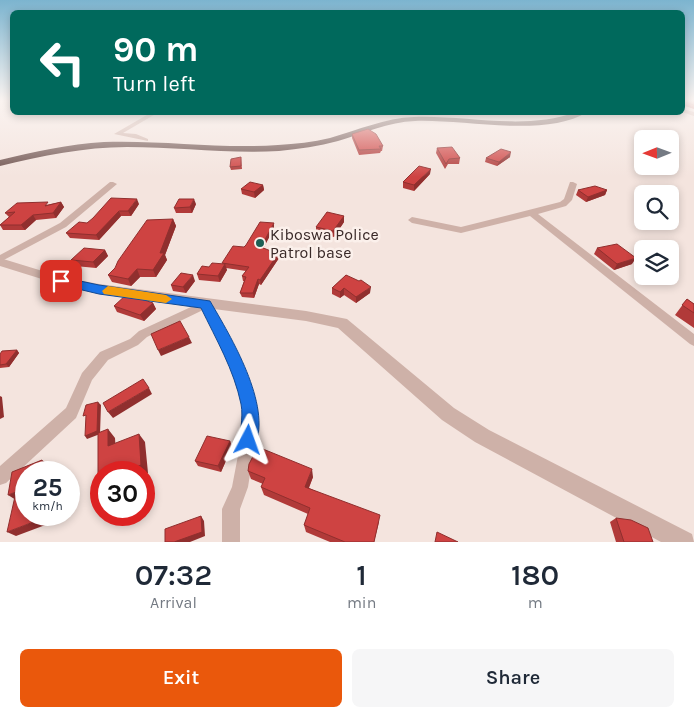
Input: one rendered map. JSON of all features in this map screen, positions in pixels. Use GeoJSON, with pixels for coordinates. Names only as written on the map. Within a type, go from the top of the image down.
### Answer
{"type":"FeatureCollection","features":[{"type":"Feature","properties":{"kind":"highway"},"geometry":{"type":"LineString","coordinates":[[0,158],[80,143],[146,140],[206,143],[279,142],[326,135],[353,126]]}},
{"type":"Feature","properties":{"kind":"highway"},"geometry":{"type":"LineString","coordinates":[[0,163],[62,150],[93,146],[279,148],[329,140],[371,126]]}},
{"type":"Feature","properties":{"kind":"street"},"geometry":{"type":"LineString","coordinates":[[131,126],[117,134],[136,136],[146,140]]}},
{"type":"Feature","properties":{"kind":"street"},"geometry":{"type":"LineString","coordinates":[[0,260],[63,225],[113,184]]}},
{"type":"Feature","properties":{"kind":"street"},"geometry":{"type":"LineString","coordinates":[[412,220],[461,230],[563,204],[568,200],[573,184]]}},
{"type":"Feature","properties":{"kind":"street"},"geometry":{"type":"LineString","coordinates":[[532,213],[694,341]]}},
{"type":"Feature","properties":{"kind":"street"},"geometry":{"type":"LineString","coordinates":[[0,260],[61,281],[99,289],[297,315],[342,323],[448,414],[482,436],[684,542]]}},
{"type":"Feature","properties":{"kind":"street"},"geometry":{"type":"LineString","coordinates":[[0,477],[71,413],[87,377],[104,356],[206,304]]}},
{"type":"Feature","properties":{"kind":"street"},"geometry":{"type":"LineString","coordinates":[[206,304],[236,364],[249,404],[251,424],[240,487],[231,509],[231,542]]}},
{"type":"Feature","properties":{"kind":"building"},"geometry":{"type":"Polygon","coordinates":[[[368,129],[376,134],[383,146],[379,146],[381,149],[359,150],[352,134],[368,129]]]}},
{"type":"Feature","properties":{"kind":"building"},"geometry":{"type":"Polygon","coordinates":[[[452,147],[460,158],[449,159],[446,164],[437,148],[452,147]]]}},
{"type":"Feature","properties":{"kind":"building"},"geometry":{"type":"Polygon","coordinates":[[[501,149],[511,152],[499,162],[486,158],[501,149]]]}},
{"type":"Feature","properties":{"kind":"building"},"geometry":{"type":"Polygon","coordinates":[[[241,157],[241,166],[230,167],[231,159],[241,157]]]}},
{"type":"Feature","properties":{"kind":"building"},"geometry":{"type":"Polygon","coordinates":[[[419,166],[431,169],[414,185],[403,182],[419,166]]]}},
{"type":"Feature","properties":{"kind":"building"},"geometry":{"type":"Polygon","coordinates":[[[250,182],[263,185],[254,192],[241,189],[250,182]]]}},
{"type":"Feature","properties":{"kind":"building"},"geometry":{"type":"Polygon","coordinates":[[[595,186],[607,190],[588,197],[578,190],[595,186]]]}},
{"type":"Feature","properties":{"kind":"building"},"geometry":{"type":"Polygon","coordinates":[[[111,198],[137,199],[128,211],[119,211],[96,235],[66,233],[79,222],[87,223],[111,198]]]}},
{"type":"Feature","properties":{"kind":"building"},"geometry":{"type":"Polygon","coordinates":[[[179,199],[194,199],[190,207],[174,208],[179,199]]]}},
{"type":"Feature","properties":{"kind":"building"},"geometry":{"type":"Polygon","coordinates":[[[48,202],[45,206],[61,202],[53,213],[33,215],[21,225],[0,225],[15,212],[5,213],[17,203],[48,202]]]}},
{"type":"Feature","properties":{"kind":"building"},"geometry":{"type":"Polygon","coordinates":[[[327,212],[344,216],[333,231],[316,227],[327,212]]]}},
{"type":"Feature","properties":{"kind":"building"},"geometry":{"type":"Polygon","coordinates":[[[173,219],[160,253],[164,253],[153,270],[137,269],[128,279],[108,275],[115,268],[147,220],[173,219]]]}},
{"type":"Feature","properties":{"kind":"building"},"geometry":{"type":"Polygon","coordinates":[[[260,222],[274,223],[261,247],[278,254],[260,280],[258,279],[253,293],[240,293],[246,277],[242,276],[249,267],[222,263],[233,246],[244,247],[246,245],[260,222]]]}},
{"type":"Feature","properties":{"kind":"building"},"geometry":{"type":"Polygon","coordinates":[[[617,244],[634,257],[634,259],[617,264],[597,248],[617,244]]]}},
{"type":"Feature","properties":{"kind":"building"},"geometry":{"type":"Polygon","coordinates":[[[84,248],[105,250],[93,262],[71,260],[84,248]]]}},
{"type":"Feature","properties":{"kind":"building"},"geometry":{"type":"Polygon","coordinates":[[[212,263],[225,264],[218,276],[197,274],[202,266],[209,267],[212,263]]]}},
{"type":"Feature","properties":{"kind":"building"},"geometry":{"type":"Polygon","coordinates":[[[181,273],[193,275],[183,287],[171,285],[181,273]]]}},
{"type":"Feature","properties":{"kind":"building"},"geometry":{"type":"Polygon","coordinates":[[[346,275],[359,281],[361,280],[371,287],[356,297],[344,288],[340,292],[332,288],[346,275]]]}},
{"type":"Feature","properties":{"kind":"building"},"geometry":{"type":"Polygon","coordinates":[[[127,294],[153,303],[140,315],[114,306],[127,294]]]}},
{"type":"Feature","properties":{"kind":"building"},"geometry":{"type":"Polygon","coordinates":[[[687,299],[694,304],[694,313],[682,305],[687,299]]]}},
{"type":"Feature","properties":{"kind":"building"},"geometry":{"type":"Polygon","coordinates":[[[180,321],[189,337],[158,350],[151,334],[180,321]]]}},
{"type":"Feature","properties":{"kind":"building"},"geometry":{"type":"Polygon","coordinates":[[[17,350],[6,364],[0,365],[0,354],[2,351],[17,350]]]}},
{"type":"Feature","properties":{"kind":"building"},"geometry":{"type":"Polygon","coordinates":[[[143,379],[149,388],[108,412],[103,403],[143,379]]]}},
{"type":"Feature","properties":{"kind":"building"},"geometry":{"type":"Polygon","coordinates":[[[98,402],[97,431],[85,436],[86,415],[83,416],[86,405],[98,402]]]}},
{"type":"Feature","properties":{"kind":"building"},"geometry":{"type":"Polygon","coordinates":[[[108,429],[108,446],[139,434],[141,461],[98,461],[98,433],[108,429]]]}},
{"type":"Feature","properties":{"kind":"building"},"geometry":{"type":"Polygon","coordinates":[[[207,436],[230,441],[218,466],[195,461],[207,436]]]}},
{"type":"Feature","properties":{"kind":"building"},"geometry":{"type":"Polygon","coordinates":[[[258,447],[312,469],[305,487],[380,515],[374,542],[345,542],[304,525],[310,508],[261,487],[265,478],[248,471],[249,464],[258,447]]]}},
{"type":"Feature","properties":{"kind":"building"},"geometry":{"type":"Polygon","coordinates":[[[15,471],[15,492],[8,495],[12,472],[15,471]]]}},
{"type":"Feature","properties":{"kind":"building"},"geometry":{"type":"Polygon","coordinates":[[[15,496],[15,526],[23,526],[7,532],[15,496]]]}},
{"type":"Feature","properties":{"kind":"building"},"geometry":{"type":"Polygon","coordinates":[[[201,516],[202,532],[174,542],[165,542],[165,529],[201,516]]]}},
{"type":"Feature","properties":{"kind":"building"},"geometry":{"type":"Polygon","coordinates":[[[616,518],[631,520],[648,528],[653,542],[624,542],[616,518]]]}},
{"type":"Feature","properties":{"kind":"building"},"geometry":{"type":"Polygon","coordinates":[[[437,532],[458,542],[435,542],[437,532]]]}},
{"type":"Feature","properties":{"kind":"slow traffic"},"geometry":{"type":"LineString","coordinates":[[108,291],[166,299]]}},
{"type":"Feature","properties":{"kind":"place","name":"Kiboswa Police Patrol base"},"geometry":{"type":"Point","coordinates":[260,243]}},
{"type":"Feature","properties":{"kind":"route"},"geometry":{"type":"LineString","coordinates":[[61,281],[99,289],[206,304],[236,364],[249,404],[251,424],[248,440]]}}]}
